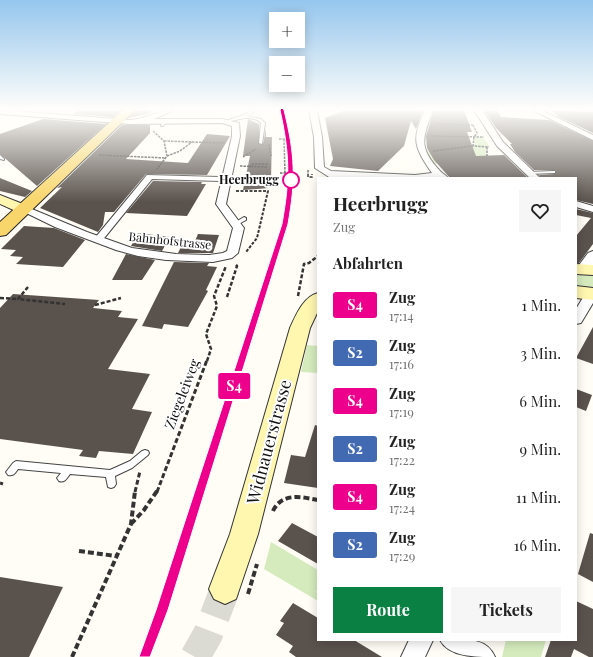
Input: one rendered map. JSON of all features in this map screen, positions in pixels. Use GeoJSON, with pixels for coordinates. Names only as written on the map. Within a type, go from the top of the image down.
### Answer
{"type":"FeatureCollection","features":[{"type":"Feature","properties":{"kind":"main road"},"geometry":{"type":"LineString","coordinates":[[0,231],[96,141]]}},
{"type":"Feature","properties":{"kind":"main road"},"geometry":{"type":"LineString","coordinates":[[0,199],[23,209]]}},
{"type":"Feature","properties":{"kind":"main road","name":"Widnauerstrasse"},"geometry":{"type":"LineString","coordinates":[[225,589],[244,534],[300,328],[306,313],[308,298]]}},
{"type":"Feature","properties":{"kind":"street","name":"Bahnhofstrasse"},"geometry":{"type":"LineString","coordinates":[[23,209],[122,249],[144,253],[219,259],[232,253],[238,235],[240,221],[221,204],[234,141]]}},
{"type":"Feature","properties":{"kind":"street"},"geometry":{"type":"LineString","coordinates":[[318,141],[322,177]]}},
{"type":"Feature","properties":{"kind":"street"},"geometry":{"type":"LineString","coordinates":[[418,141],[418,143],[441,176]]}},
{"type":"Feature","properties":{"kind":"street"},"geometry":{"type":"LineString","coordinates":[[497,141],[532,175]]}},
{"type":"Feature","properties":{"kind":"street"},"geometry":{"type":"LineString","coordinates":[[428,177],[441,176]]}},
{"type":"Feature","properties":{"kind":"street"},"geometry":{"type":"LineString","coordinates":[[98,240],[150,177],[220,179]]}},
{"type":"Feature","properties":{"kind":"street"},"geometry":{"type":"LineString","coordinates":[[577,204],[593,209]]}},
{"type":"Feature","properties":{"kind":"street"},"geometry":{"type":"LineString","coordinates":[[577,318],[587,293]]}},
{"type":"Feature","properties":{"kind":"street"},"geometry":{"type":"LineString","coordinates":[[413,657],[421,641]]}},
{"type":"Feature","properties":{"kind":"street"},"geometry":{"type":"LineString","coordinates":[[454,641],[483,657]]}},
{"type":"Feature","properties":{"kind":"lane"},"geometry":{"type":"LineString","coordinates":[[532,175],[553,172]]}},
{"type":"Feature","properties":{"kind":"lane"},"geometry":{"type":"LineString","coordinates":[[11,472],[16,465],[65,474],[110,474],[123,470],[137,462],[145,453]]}},
{"type":"Feature","properties":{"kind":"lane"},"geometry":{"type":"LineString","coordinates":[[110,474],[111,484]]}},
{"type":"Feature","properties":{"kind":"path"},"geometry":{"type":"LineString","coordinates":[[167,157],[164,141],[228,143]]}},
{"type":"Feature","properties":{"kind":"path"},"geometry":{"type":"LineString","coordinates":[[285,141],[285,173]]}},
{"type":"Feature","properties":{"kind":"path"},"geometry":{"type":"LineString","coordinates":[[473,146],[474,141]]}},
{"type":"Feature","properties":{"kind":"path"},"geometry":{"type":"LineString","coordinates":[[150,177],[167,157],[180,151],[192,142]]}},
{"type":"Feature","properties":{"kind":"path"},"geometry":{"type":"LineString","coordinates":[[430,150],[442,151],[473,146],[493,147]]}},
{"type":"Feature","properties":{"kind":"path"},"geometry":{"type":"LineString","coordinates":[[487,147],[487,156]]}},
{"type":"Feature","properties":{"kind":"path"},"geometry":{"type":"LineString","coordinates":[[240,159],[257,149]]}},
{"type":"Feature","properties":{"kind":"path"},"geometry":{"type":"LineString","coordinates":[[98,155],[167,157]]}},
{"type":"Feature","properties":{"kind":"path"},"geometry":{"type":"LineString","coordinates":[[249,166],[253,164],[270,164]]}},
{"type":"Feature","properties":{"kind":"path"},"geometry":{"type":"LineString","coordinates":[[229,166],[267,167]]}},
{"type":"Feature","properties":{"kind":"path"},"geometry":{"type":"LineString","coordinates":[[280,173],[289,173]]}},
{"type":"Feature","properties":{"kind":"path"},"geometry":{"type":"LineString","coordinates":[[308,177],[317,177]]}},
{"type":"Feature","properties":{"kind":"path"},"geometry":{"type":"LineString","coordinates":[[234,191],[268,191],[256,238],[245,254]]}},
{"type":"Feature","properties":{"kind":"path"},"geometry":{"type":"LineString","coordinates":[[308,298],[304,264],[310,263],[317,257]]}},
{"type":"Feature","properties":{"kind":"path","name":"Ziegeleiweg"},"geometry":{"type":"LineString","coordinates":[[72,657],[131,524],[144,510],[156,493],[211,350],[206,334],[217,306],[214,296],[226,264]]}},
{"type":"Feature","properties":{"kind":"path"},"geometry":{"type":"LineString","coordinates":[[227,297],[237,266]]}},
{"type":"Feature","properties":{"kind":"path"},"geometry":{"type":"LineString","coordinates":[[18,299],[28,288]]}},
{"type":"Feature","properties":{"kind":"path"},"geometry":{"type":"LineString","coordinates":[[0,298],[65,304]]}},
{"type":"Feature","properties":{"kind":"path"},"geometry":{"type":"LineString","coordinates":[[95,305],[121,298]]}},
{"type":"Feature","properties":{"kind":"path","name":"Ziegeleiweg"},"geometry":{"type":"LineString","coordinates":[[131,524],[136,485],[145,453]]}},
{"type":"Feature","properties":{"kind":"path"},"geometry":{"type":"LineString","coordinates":[[273,513],[275,505],[280,500],[289,497],[317,500]]}},
{"type":"Feature","properties":{"kind":"path"},"geometry":{"type":"LineString","coordinates":[[78,551],[116,556]]}},
{"type":"Feature","properties":{"kind":"path"},"geometry":{"type":"LineString","coordinates":[[248,594],[259,557]]}},
{"type":"Feature","properties":{"kind":"green space"},"geometry":{"type":"Polygon","coordinates":[[[475,141],[486,141],[490,147],[481,147],[486,148],[486,156],[459,163],[433,164],[423,150],[429,150],[434,160],[441,160],[448,150],[474,146],[475,141]]]}},
{"type":"Feature","properties":{"kind":"green space"},"geometry":{"type":"Polygon","coordinates":[[[580,274],[593,275],[593,288],[577,287],[577,276],[580,274]]]}},
{"type":"Feature","properties":{"kind":"green space"},"geometry":{"type":"Polygon","coordinates":[[[307,345],[317,346],[317,373],[301,372],[307,345]]]}},
{"type":"Feature","properties":{"kind":"green space"},"geometry":{"type":"Polygon","coordinates":[[[271,542],[317,569],[317,600],[264,569],[271,542]]]}},
{"type":"Feature","properties":{"kind":"green space"},"geometry":{"type":"Polygon","coordinates":[[[506,641],[546,641],[541,657],[502,657],[506,641]]]}},
{"type":"Feature","properties":{"kind":"building"},"geometry":{"type":"Polygon","coordinates":[[[0,141],[87,141],[37,186],[0,154],[0,141]]]}},
{"type":"Feature","properties":{"kind":"building"},"geometry":{"type":"Polygon","coordinates":[[[106,141],[143,141],[126,159],[188,163],[203,141],[227,141],[207,175],[146,174],[114,212],[105,212],[103,225],[98,232],[40,208],[62,187],[57,188],[106,141]]]}},
{"type":"Feature","properties":{"kind":"building"},"geometry":{"type":"Polygon","coordinates":[[[245,141],[259,141],[259,144],[263,144],[264,141],[272,141],[271,180],[269,188],[243,190],[250,156],[243,156],[245,141]]]}},
{"type":"Feature","properties":{"kind":"building"},"geometry":{"type":"Polygon","coordinates":[[[329,141],[405,141],[404,146],[378,171],[330,166],[333,159],[329,141]]]}},
{"type":"Feature","properties":{"kind":"building"},"geometry":{"type":"Polygon","coordinates":[[[426,141],[470,141],[476,156],[504,155],[527,177],[449,177],[434,160],[427,148],[426,141]]]}},
{"type":"Feature","properties":{"kind":"building"},"geometry":{"type":"Polygon","coordinates":[[[509,141],[593,141],[593,204],[577,200],[577,177],[540,177],[539,175],[555,174],[556,170],[534,170],[515,152],[510,144],[512,144],[509,141]]]}},
{"type":"Feature","properties":{"kind":"building"},"geometry":{"type":"Polygon","coordinates":[[[0,178],[32,191],[25,197],[0,191],[0,178]]]}},
{"type":"Feature","properties":{"kind":"building"},"geometry":{"type":"Polygon","coordinates":[[[153,181],[202,182],[201,184],[206,184],[187,216],[126,213],[153,181]]]}},
{"type":"Feature","properties":{"kind":"building"},"geometry":{"type":"Polygon","coordinates":[[[577,209],[593,213],[593,244],[579,263],[577,263],[577,235],[591,218],[577,215],[577,209]]]}},
{"type":"Feature","properties":{"kind":"building"},"geometry":{"type":"Polygon","coordinates":[[[24,226],[54,228],[85,240],[63,267],[16,264],[23,257],[10,256],[16,250],[1,249],[24,226]]]}},
{"type":"Feature","properties":{"kind":"building"},"geometry":{"type":"Polygon","coordinates":[[[138,233],[170,237],[162,251],[131,246],[138,233]]]}},
{"type":"Feature","properties":{"kind":"building"},"geometry":{"type":"Polygon","coordinates":[[[198,234],[219,235],[213,253],[178,253],[185,239],[195,241],[198,234]]]}},
{"type":"Feature","properties":{"kind":"building"},"geometry":{"type":"Polygon","coordinates":[[[126,254],[155,260],[142,280],[112,280],[126,254]]]}},
{"type":"Feature","properties":{"kind":"building"},"geometry":{"type":"Polygon","coordinates":[[[174,262],[209,263],[207,266],[217,267],[206,290],[208,291],[188,327],[164,324],[162,329],[142,326],[174,262]]]}},
{"type":"Feature","properties":{"kind":"building"},"geometry":{"type":"Polygon","coordinates":[[[13,294],[99,300],[93,308],[122,311],[118,317],[138,319],[108,369],[150,374],[132,409],[152,412],[133,454],[99,451],[96,458],[79,456],[83,450],[0,439],[0,308],[13,294]]]}},
{"type":"Feature","properties":{"kind":"building"},"geometry":{"type":"Polygon","coordinates":[[[593,327],[593,364],[577,358],[593,327]]]}},
{"type":"Feature","properties":{"kind":"building"},"geometry":{"type":"Polygon","coordinates":[[[577,389],[592,395],[586,411],[577,407],[577,389]]]}},
{"type":"Feature","properties":{"kind":"building"},"geometry":{"type":"Polygon","coordinates":[[[315,425],[317,426],[317,488],[284,483],[291,455],[305,457],[315,425]]]}},
{"type":"Feature","properties":{"kind":"building"},"geometry":{"type":"Polygon","coordinates":[[[292,523],[317,536],[317,563],[278,541],[292,523]]]}},
{"type":"Feature","properties":{"kind":"building"},"geometry":{"type":"Polygon","coordinates":[[[590,533],[593,534],[593,582],[578,574],[590,533]]]}},
{"type":"Feature","properties":{"kind":"building"},"geometry":{"type":"Polygon","coordinates":[[[0,577],[63,587],[29,657],[0,657],[0,577]]]}},
{"type":"Feature","properties":{"kind":"building"},"geometry":{"type":"Polygon","coordinates":[[[577,601],[593,609],[593,657],[589,657],[574,649],[571,657],[545,657],[551,641],[577,641],[577,601]]]}},
{"type":"Feature","properties":{"kind":"building"},"geometry":{"type":"Polygon","coordinates":[[[293,603],[317,617],[317,641],[356,641],[382,657],[296,657],[289,652],[293,646],[276,635],[284,623],[280,621],[293,603]]]}},
{"type":"Feature","properties":{"kind":"tunnel"},"geometry":{"type":"LineString","coordinates":[[195,657],[208,634],[225,589]]}},
{"type":"Feature","properties":{"kind":"railway"},"geometry":{"type":"LineString","coordinates":[[290,141],[291,174]]}},
{"type":"Feature","properties":{"kind":"railway"},"geometry":{"type":"LineString","coordinates":[[275,257],[286,212],[291,174]]}},
{"type":"Feature","properties":{"kind":"railway"},"geometry":{"type":"LineString","coordinates":[[242,361],[275,256]]}},
{"type":"Feature","properties":{"kind":"railway"},"geometry":{"type":"LineString","coordinates":[[200,492],[242,360]]}},
{"type":"Feature","properties":{"kind":"railway"},"geometry":{"type":"LineString","coordinates":[[146,657],[200,491]]}},
{"type":"Feature","properties":{"kind":"train","name":"S4"},"geometry":{"type":"LineString","coordinates":[[146,657],[285,224],[291,192],[292,159],[290,141]]}},
{"type":"Feature","properties":{"kind":"place","name":"Heerbrugg"},"geometry":{"type":"Point","coordinates":[291,180]}}]}
